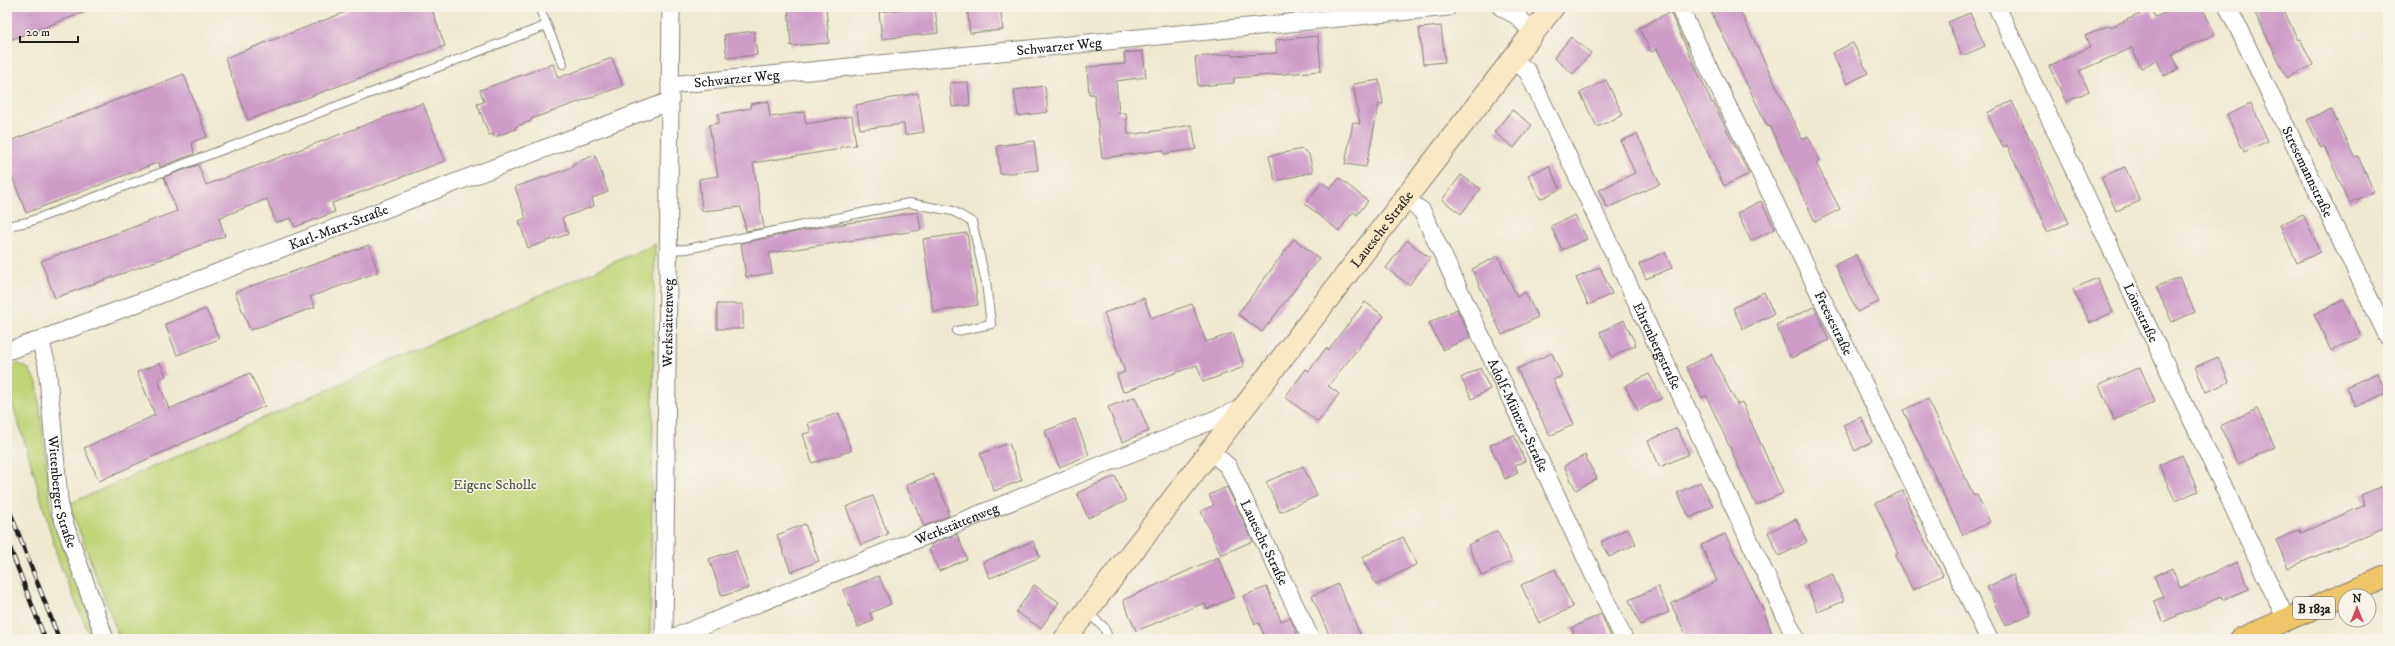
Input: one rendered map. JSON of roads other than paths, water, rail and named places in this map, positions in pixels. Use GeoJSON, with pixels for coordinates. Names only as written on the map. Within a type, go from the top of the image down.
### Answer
{"type":"FeatureCollection","features":[{"type":"Feature","properties":{"kind":"main road","name":"B 183a"},"geometry":{"type":"LineString","coordinates":[[2241,639],[2388,576]]}},
{"type":"Feature","properties":{"kind":"street","name":"Werkstättenweg"},"geometry":{"type":"LineString","coordinates":[[664,639],[671,7]]}},
{"type":"Feature","properties":{"kind":"street","name":"Schwarzer Weg"},"geometry":{"type":"LineString","coordinates":[[670,93],[1448,7]]}},
{"type":"Feature","properties":{"kind":"street"},"geometry":{"type":"LineString","coordinates":[[1501,7],[1517,16],[1532,32]]}},
{"type":"Feature","properties":{"kind":"street","name":"Lauesche Straße"},"geometry":{"type":"LineString","coordinates":[[1065,639],[1532,32],[1553,7]]}},
{"type":"Feature","properties":{"kind":"street","name":"Freesestraße"},"geometry":{"type":"LineString","coordinates":[[1679,7],[1990,639]]}},
{"type":"Feature","properties":{"kind":"street","name":"Lönsstraße"},"geometry":{"type":"LineString","coordinates":[[1997,7],[2286,620]]}},
{"type":"Feature","properties":{"kind":"street","name":"Stresemannstraße"},"geometry":{"type":"LineString","coordinates":[[2228,7],[2388,337]]}},
{"type":"Feature","properties":{"kind":"street","name":"Ehrenbergstraße"},"geometry":{"type":"LineString","coordinates":[[1512,58],[1528,72],[1796,639]]}},
{"type":"Feature","properties":{"kind":"street","name":"Karl-Marx-Straße"},"geometry":{"type":"LineString","coordinates":[[7,351],[40,340],[670,93]]}},
{"type":"Feature","properties":{"kind":"street","name":"Adolf-Münzer-Straße"},"geometry":{"type":"LineString","coordinates":[[1404,198],[1422,211],[1624,639]]}},
{"type":"Feature","properties":{"kind":"street","name":"Wittenberger Straße"},"geometry":{"type":"LineString","coordinates":[[40,340],[47,365],[60,511],[106,639]]}},
{"type":"Feature","properties":{"kind":"street","name":"Werkstättenweg"},"geometry":{"type":"LineString","coordinates":[[670,639],[1243,408]]}},
{"type":"Feature","properties":{"kind":"street","name":"Lauesche Straße"},"geometry":{"type":"LineString","coordinates":[[1210,451],[1228,466],[1311,639]]}},
{"type":"Feature","properties":{"kind":"lane"},"geometry":{"type":"LineString","coordinates":[[539,7],[545,26],[563,64]]}},
{"type":"Feature","properties":{"kind":"lane"},"geometry":{"type":"LineString","coordinates":[[7,226],[28,222],[185,164],[545,26]]}},
{"type":"Feature","properties":{"kind":"lane"},"geometry":{"type":"LineString","coordinates":[[668,250],[695,247],[909,203],[953,211],[972,222],[986,282],[991,324],[956,330]]}},
{"type":"Feature","properties":{"kind":"lane"},"geometry":{"type":"LineString","coordinates":[[1086,612],[1103,626],[1109,639]]}},
{"type":"Feature","properties":{"kind":"railway"},"geometry":{"type":"LineString","coordinates":[[7,504],[59,639]]}},
{"type":"Feature","properties":{"kind":"railway"},"geometry":{"type":"LineString","coordinates":[[7,540],[45,639]]}},
{"type":"Feature","properties":{"kind":"park label","name":"Eigene Scholle"},"geometry":{"type":"Point","coordinates":[495,484]}}]}
